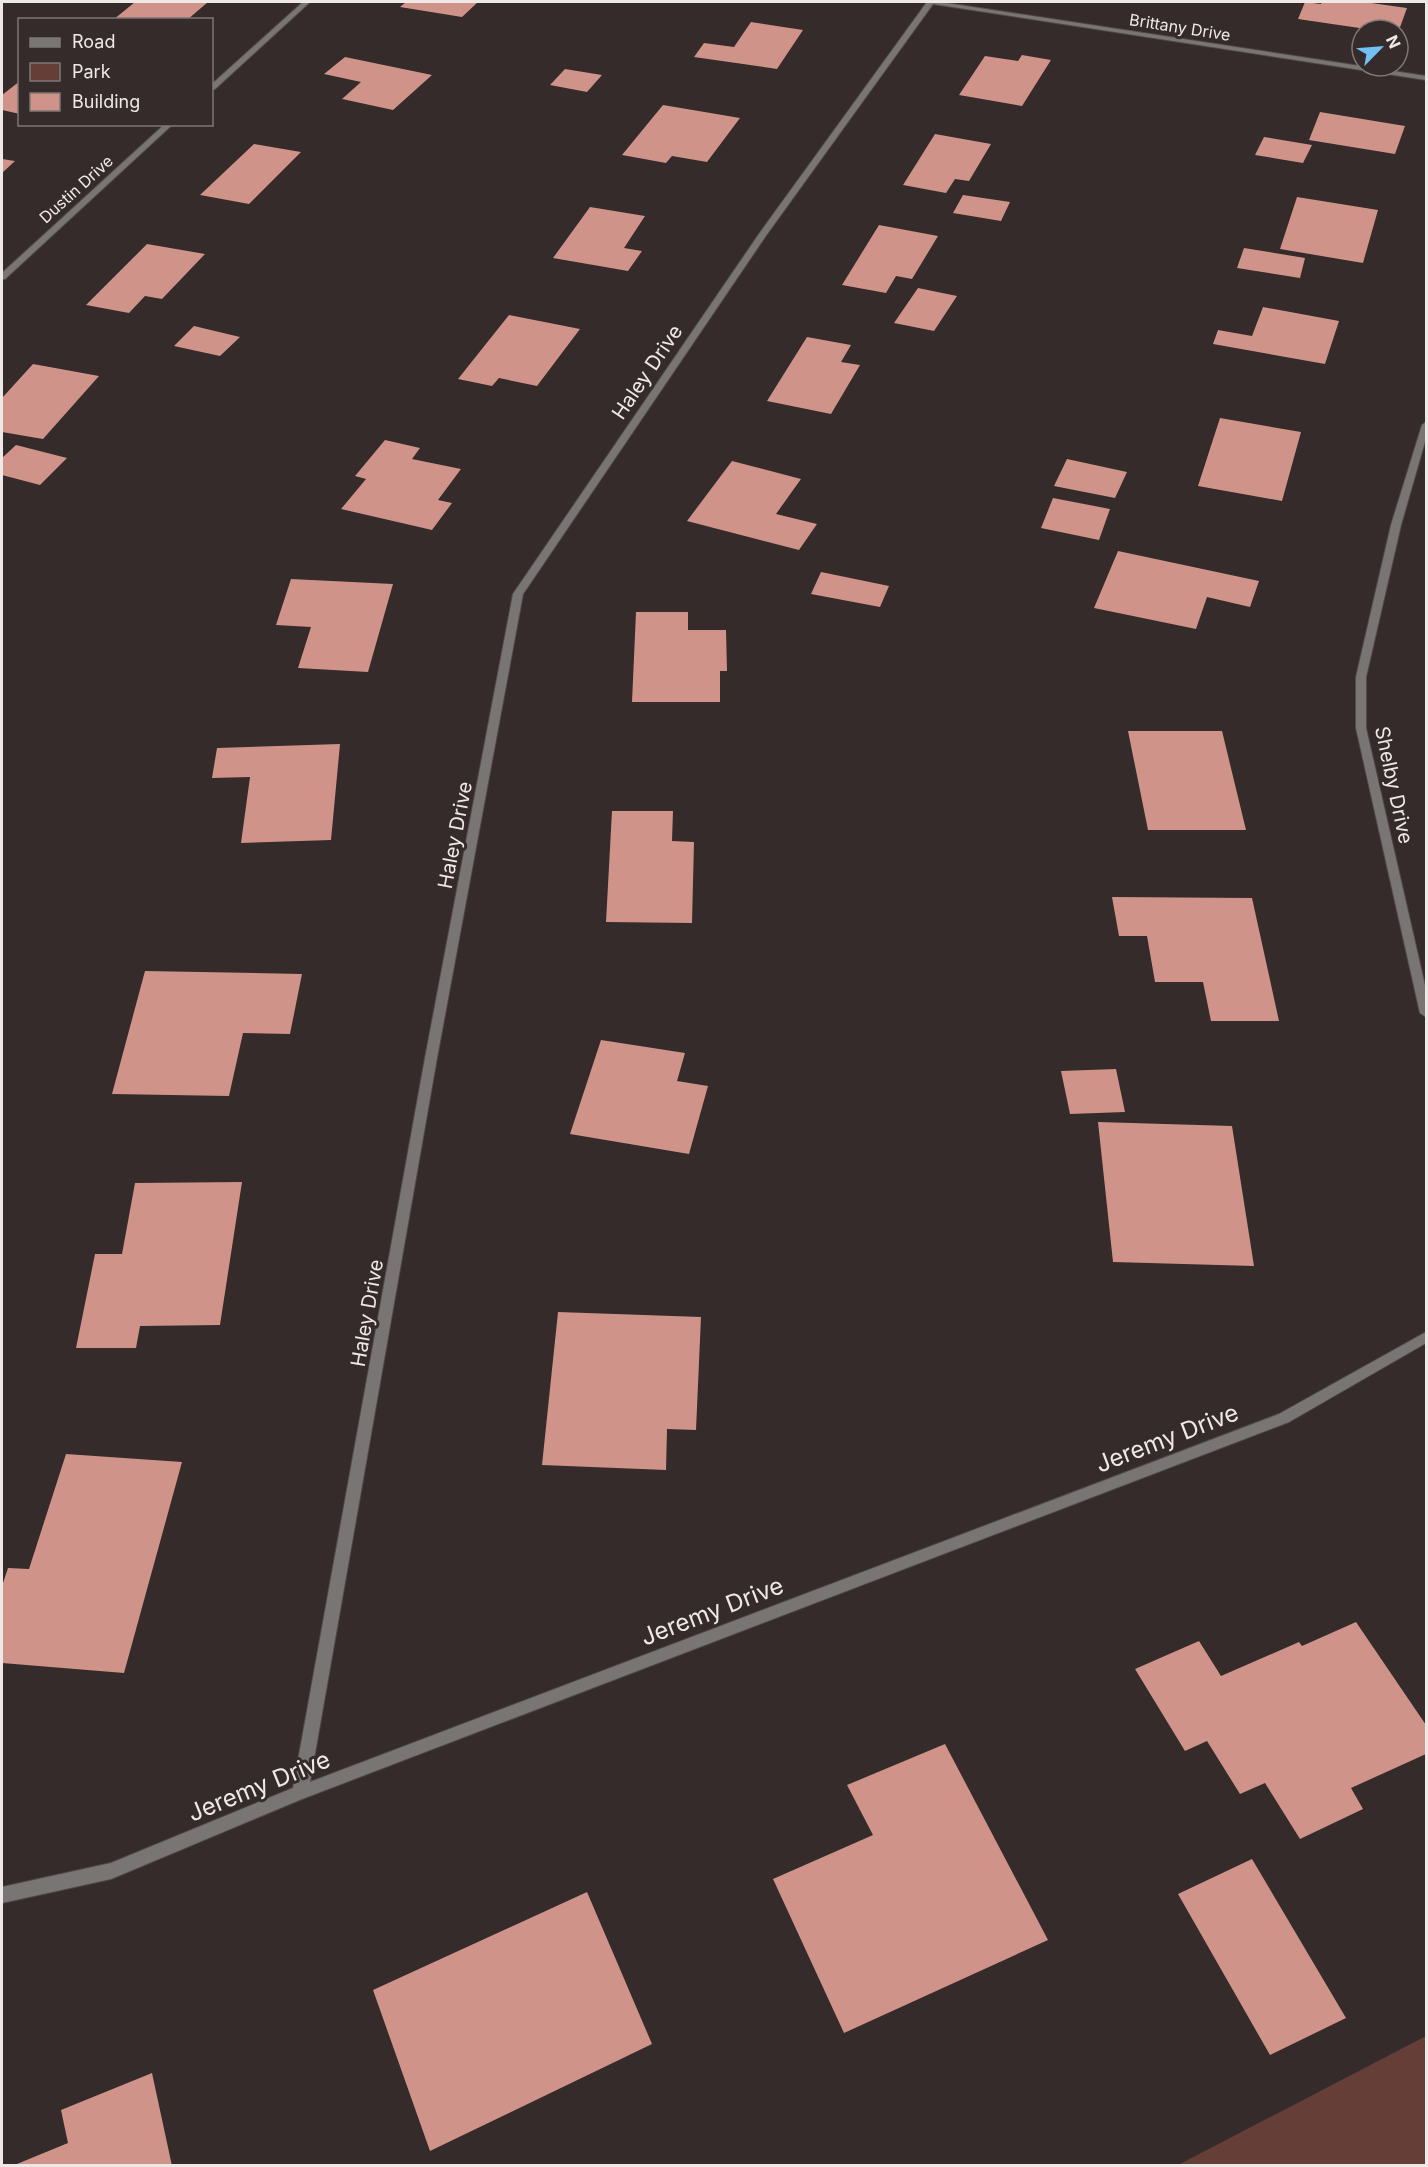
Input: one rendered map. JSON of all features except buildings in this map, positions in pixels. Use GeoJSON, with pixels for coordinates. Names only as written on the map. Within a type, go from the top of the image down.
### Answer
{"type":"FeatureCollection","features":[{"type":"Feature","properties":{"kind":"street"},"geometry":{"type":"LineString","coordinates":[[213,86],[307,2]]}},
{"type":"Feature","properties":{"kind":"street","name":"Brittany Drive"},"geometry":{"type":"LineString","coordinates":[[930,2],[1426,78]]}},
{"type":"Feature","properties":{"kind":"street","name":"Haley Drive"},"geometry":{"type":"LineString","coordinates":[[300,1793],[433,1047],[518,594],[762,236],[930,2]]}},
{"type":"Feature","properties":{"kind":"street","name":"Dustin Drive"},"geometry":{"type":"LineString","coordinates":[[2,277],[168,126]]}},
{"type":"Feature","properties":{"kind":"street","name":"Shelby Drive"},"geometry":{"type":"LineString","coordinates":[[1426,425],[1396,525],[1361,677],[1361,728],[1426,1013]]}},
{"type":"Feature","properties":{"kind":"street","name":"Jeremy Drive"},"geometry":{"type":"LineString","coordinates":[[2,1895],[111,1871],[300,1793],[1284,1418],[1426,1337]]}},
{"type":"Feature","properties":{"kind":"green space"},"geometry":{"type":"Polygon","coordinates":[[[1426,2036],[1426,2165],[1178,2165],[1426,2036]]]}}]}
